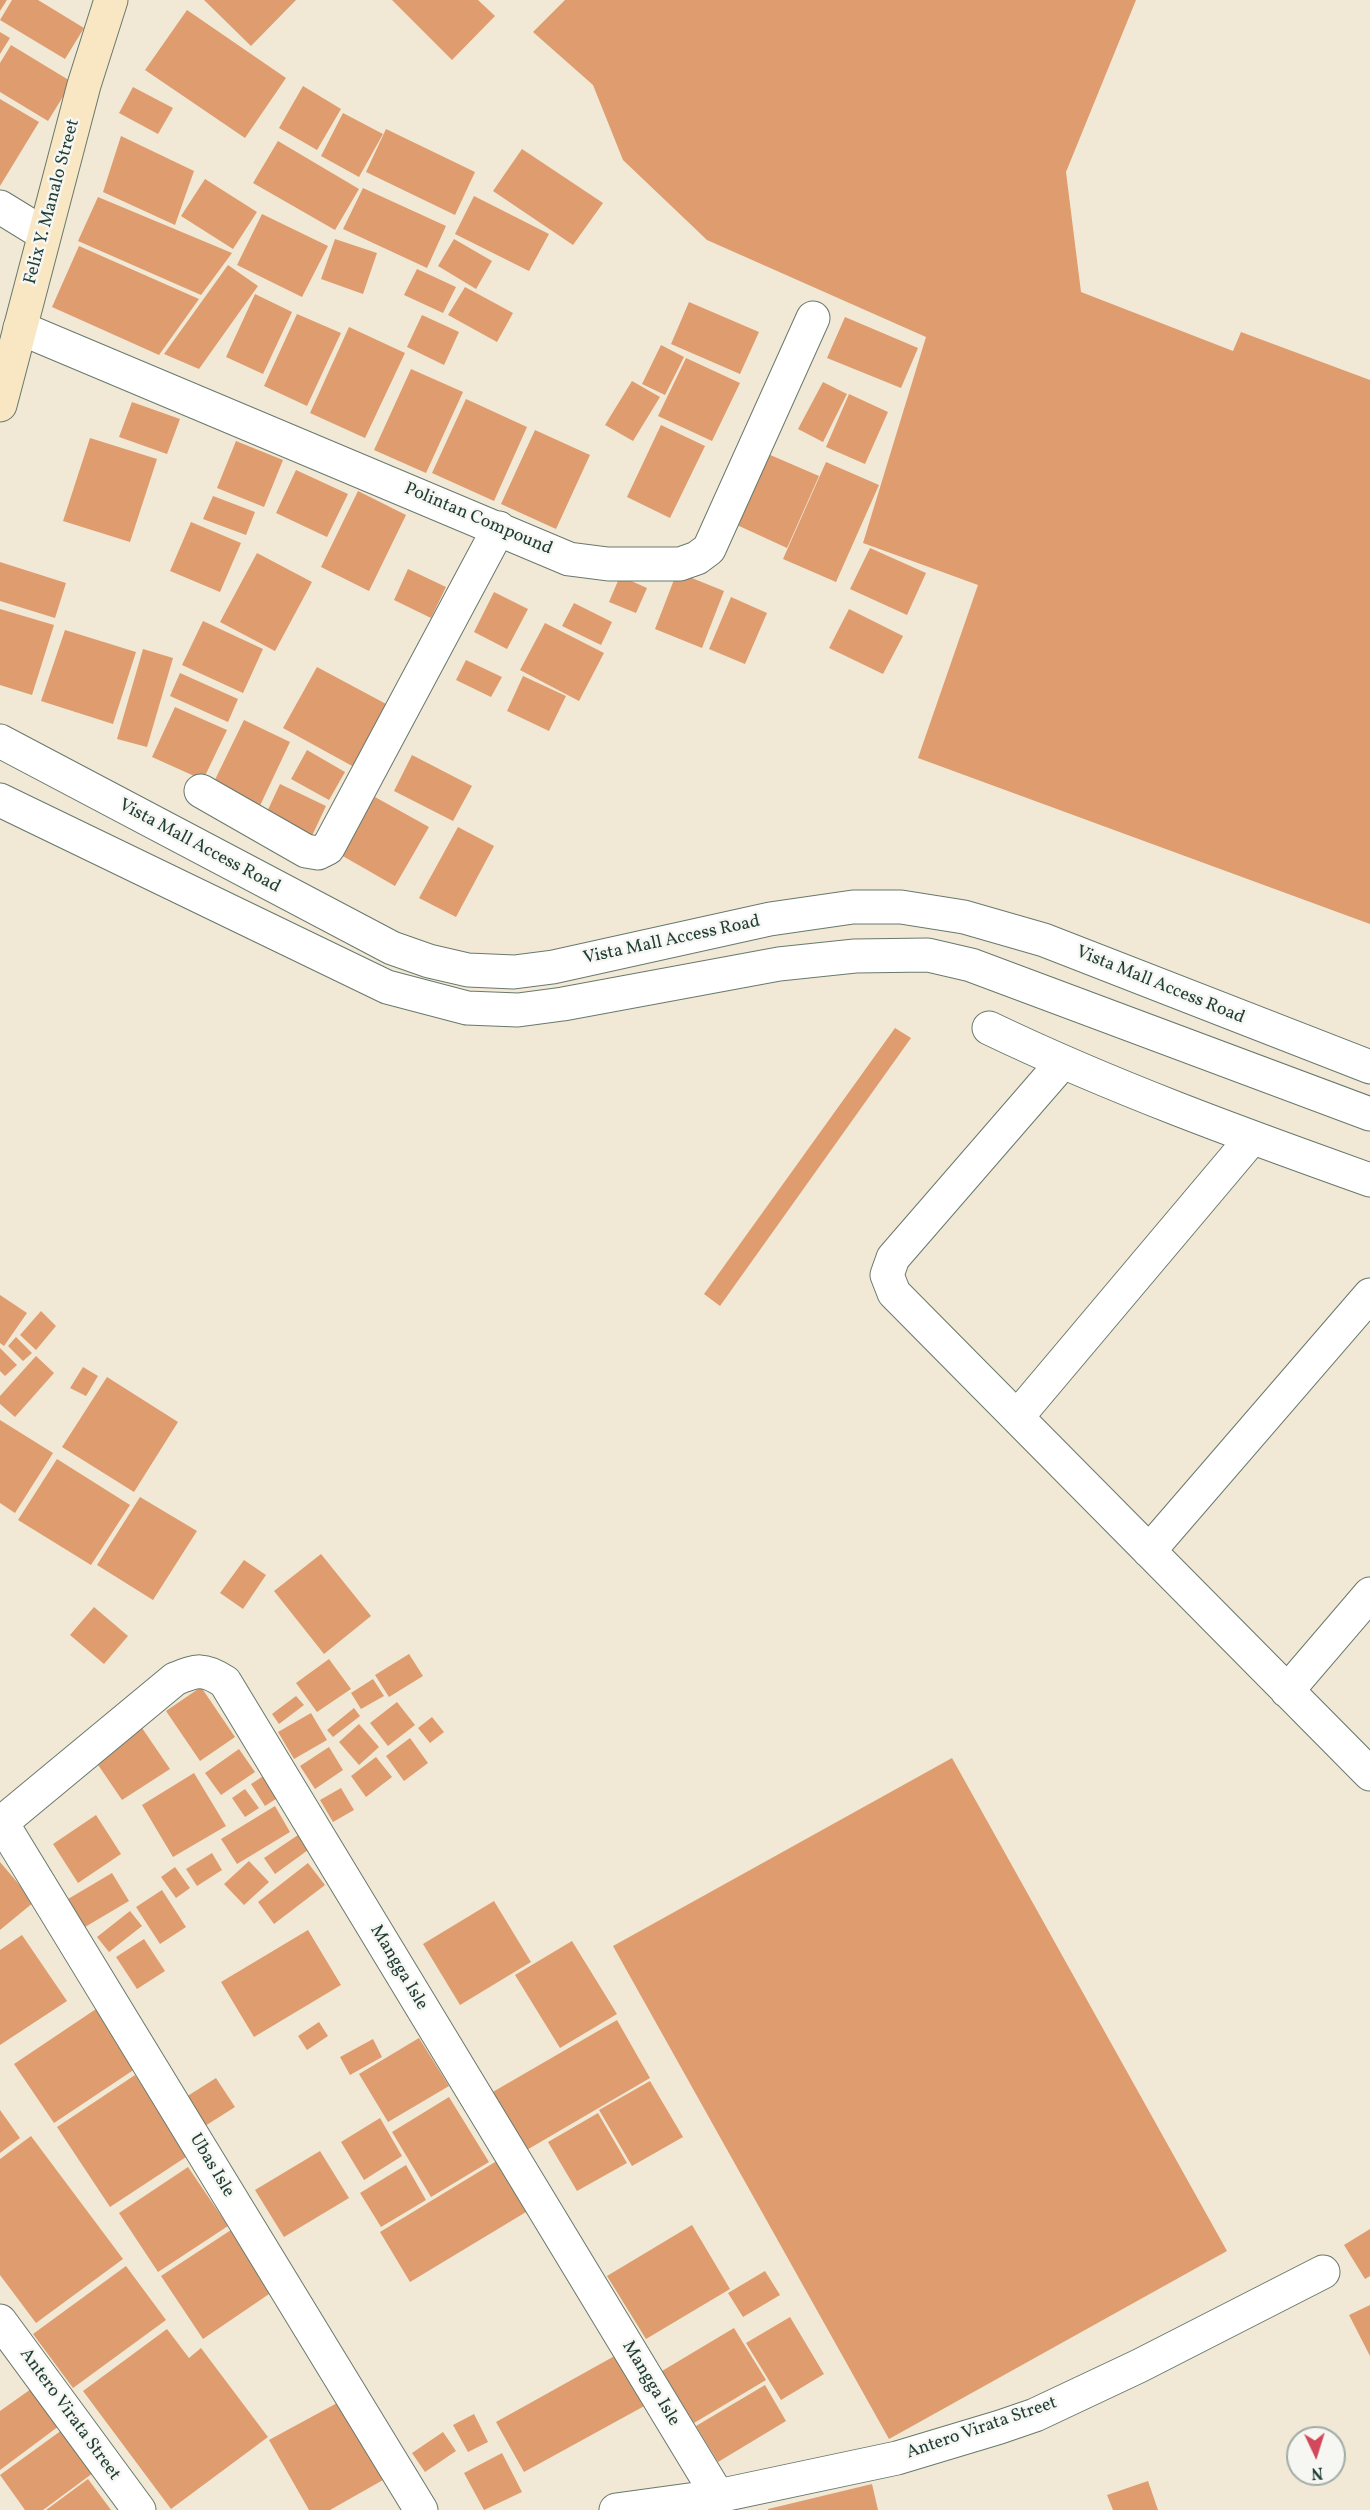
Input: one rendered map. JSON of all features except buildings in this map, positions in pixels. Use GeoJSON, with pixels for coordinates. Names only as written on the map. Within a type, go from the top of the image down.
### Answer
{"type":"FeatureCollection","features":[{"type":"Feature","properties":{"kind":"main road","name":"Felix Y. Manalo Street"},"geometry":{"type":"LineString","coordinates":[[0,405],[84,85],[111,0]]}},
{"type":"Feature","properties":{"kind":"street"},"geometry":{"type":"LineString","coordinates":[[0,207],[44,234]]}},
{"type":"Feature","properties":{"kind":"street","name":"Polintan Compound"},"geometry":{"type":"LineString","coordinates":[[20,328],[569,559],[582,563],[680,564],[697,558],[709,549],[813,318]]}},
{"type":"Feature","properties":{"kind":"street"},"geometry":{"type":"LineString","coordinates":[[201,791],[306,851],[318,853],[328,848],[499,528]]}},
{"type":"Feature","properties":{"kind":"street","name":"Vista Mall Access Road"},"geometry":{"type":"LineString","coordinates":[[0,741],[392,948],[429,962],[468,970],[514,972],[553,967],[770,919],[853,907],[901,907],[964,917],[1044,940],[1370,1067]]}},
{"type":"Feature","properties":{"kind":"street"},"geometry":{"type":"LineString","coordinates":[[0,800],[387,987],[467,1008],[518,1010],[563,1004],[779,964],[855,956],[928,955],[971,965],[1370,1114]]}},
{"type":"Feature","properties":{"kind":"street"},"geometry":{"type":"LineString","coordinates":[[989,1028],[1062,1063],[1252,1138],[1370,1180]]}},
{"type":"Feature","properties":{"kind":"street"},"geometry":{"type":"LineString","coordinates":[[1062,1063],[893,1258],[887,1275],[894,1293],[1370,1774]]}},
{"type":"Feature","properties":{"kind":"street"},"geometry":{"type":"LineString","coordinates":[[1017,1417],[1252,1138]]}},
{"type":"Feature","properties":{"kind":"street"},"geometry":{"type":"LineString","coordinates":[[1149,1551],[1370,1294]]}},
{"type":"Feature","properties":{"kind":"street"},"geometry":{"type":"LineString","coordinates":[[1287,1690],[1370,1594]]}},
{"type":"Feature","properties":{"kind":"street","name":"Mangga Isle"},"geometry":{"type":"LineString","coordinates":[[1,1823],[175,1679],[195,1671],[211,1672],[225,1682],[718,2496]]}},
{"type":"Feature","properties":{"kind":"street","name":"Ubas Isle"},"geometry":{"type":"LineString","coordinates":[[1,1823],[421,2510]]}},
{"type":"Feature","properties":{"kind":"street","name":"Antero Virata Street"},"geometry":{"type":"LineString","coordinates":[[616,2510],[718,2496],[897,2458],[1035,2415],[1139,2366],[1323,2272]]}},
{"type":"Feature","properties":{"kind":"street","name":"Antero Virata Street"},"geometry":{"type":"LineString","coordinates":[[0,2321],[138,2510]]}}]}
